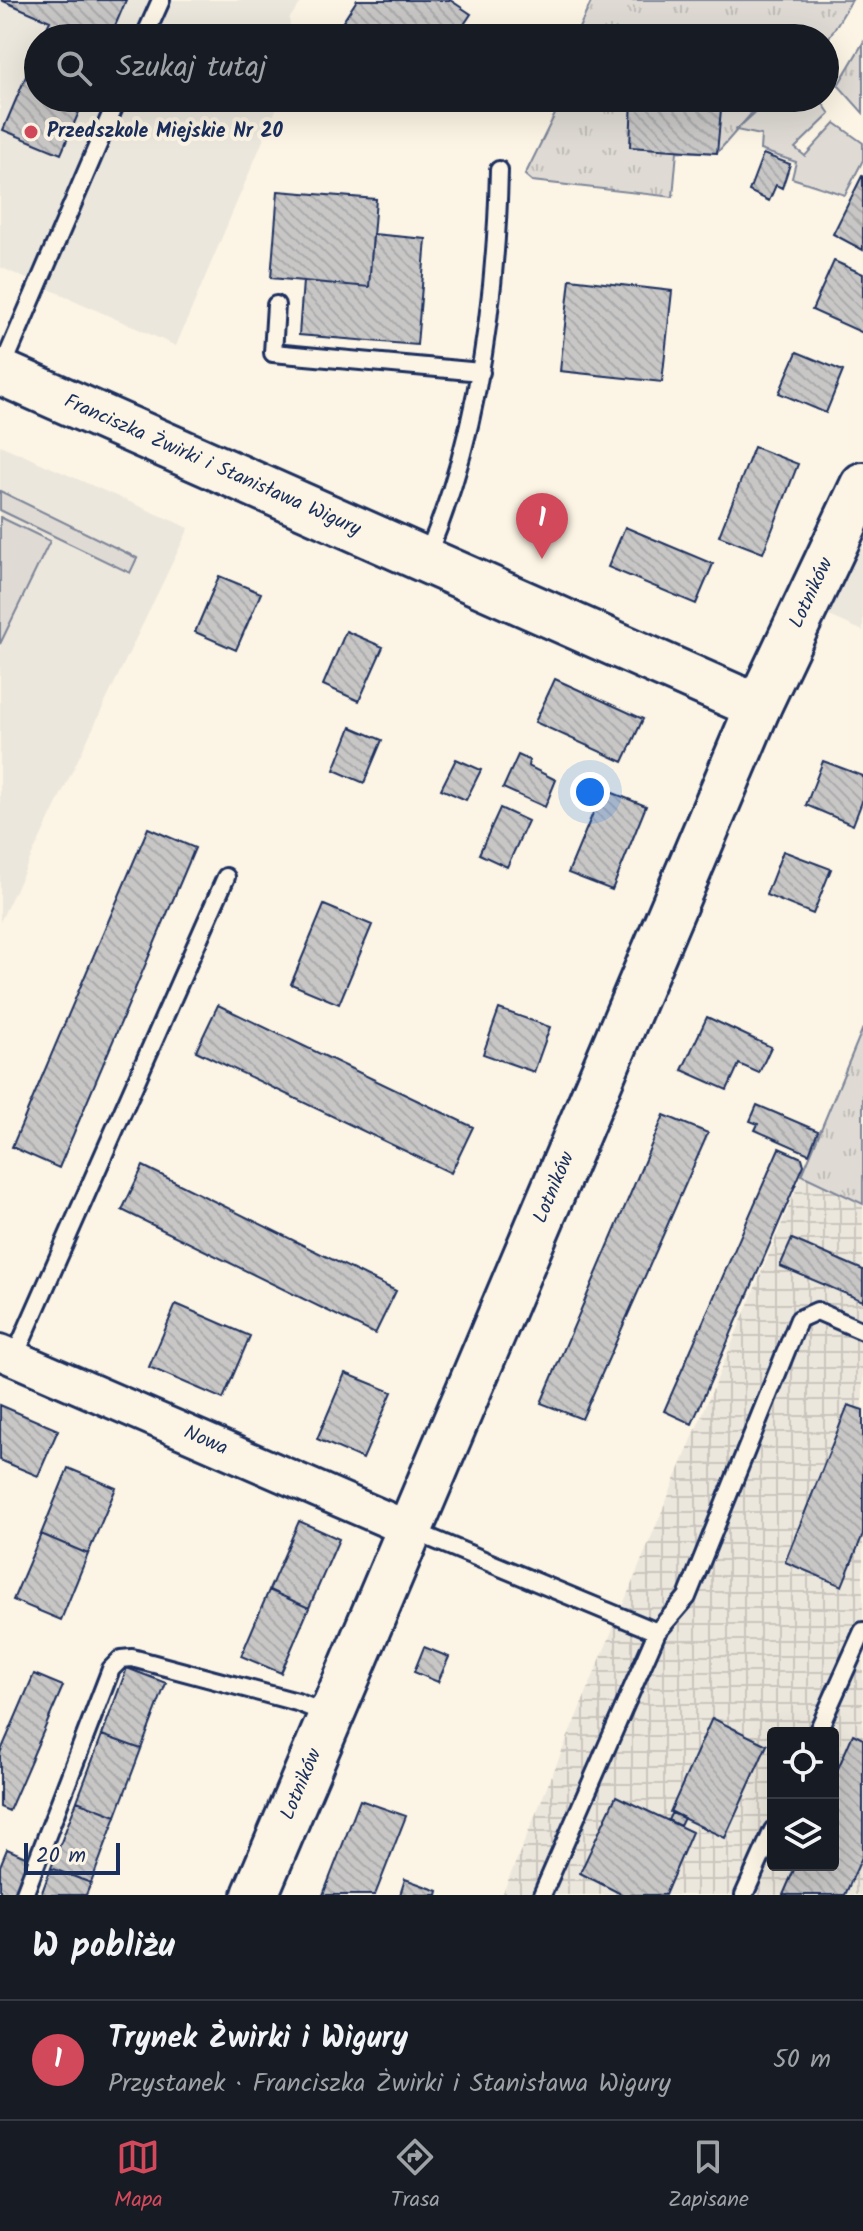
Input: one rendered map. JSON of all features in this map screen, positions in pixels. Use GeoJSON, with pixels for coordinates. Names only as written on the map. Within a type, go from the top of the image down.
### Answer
{"type":"FeatureCollection","features":[{"type":"Feature","properties":{"kind":"street","name":"Franciszka Żwirki i Stanisława Wigury"},"geometry":{"type":"LineString","coordinates":[[0,372],[758,707]]}},
{"type":"Feature","properties":{"kind":"street","name":"Lotników"},"geometry":{"type":"LineString","coordinates":[[255,1895],[758,707],[863,485]]}},
{"type":"Feature","properties":{"kind":"street","name":"Nowa"},"geometry":{"type":"LineString","coordinates":[[7,1355],[411,1530]]}},
{"type":"Feature","properties":{"kind":"lane"},"geometry":{"type":"LineString","coordinates":[[150,24],[161,0]]}},
{"type":"Feature","properties":{"kind":"lane"},"geometry":{"type":"LineString","coordinates":[[0,372],[112,112]]}},
{"type":"Feature","properties":{"kind":"lane"},"geometry":{"type":"LineString","coordinates":[[426,560],[447,509],[481,372],[498,218],[499,170]]}},
{"type":"Feature","properties":{"kind":"lane"},"geometry":{"type":"LineString","coordinates":[[276,305],[273,353],[481,372]]}},
{"type":"Feature","properties":{"kind":"lane"},"geometry":{"type":"LineString","coordinates":[[7,1355],[226,877]]}},
{"type":"Feature","properties":{"kind":"lane"},"geometry":{"type":"LineString","coordinates":[[542,1895],[657,1632],[687,1597],[799,1319],[817,1311],[863,1331]]}},
{"type":"Feature","properties":{"kind":"lane"},"geometry":{"type":"LineString","coordinates":[[411,1530],[657,1632]]}},
{"type":"Feature","properties":{"kind":"lane"},"geometry":{"type":"LineString","coordinates":[[820,1727],[863,1631]]}},
{"type":"Feature","properties":{"kind":"lane"},"geometry":{"type":"LineString","coordinates":[[24,1895],[111,1669],[121,1659],[132,1658],[297,1702],[330,1715]]}},
{"type":"Feature","properties":{"kind":"lane"},"geometry":{"type":"LineString","coordinates":[[744,1895],[767,1843]]}},
{"type":"Feature","properties":{"kind":"shaded area"},"geometry":{"type":"Polygon","coordinates":[[[0,0],[303,0],[289,19],[290,24],[24,24],[24,112],[275,112],[176,346],[0,267],[0,0]]]}},
{"type":"Feature","properties":{"kind":"shaded area"},"geometry":{"type":"Polygon","coordinates":[[[0,445],[189,528],[0,922],[0,445]]]}},
{"type":"Feature","properties":{"kind":"shaded area"},"geometry":{"type":"Polygon","coordinates":[[[863,515],[863,631],[816,610],[863,515]]]}},
{"type":"Feature","properties":{"kind":"shaded area"},"geometry":{"type":"Polygon","coordinates":[[[802,1175],[863,1204],[863,1895],[502,1895],[802,1175]]]}},
{"type":"Feature","properties":{"kind":"green space"},"geometry":{"type":"Polygon","coordinates":[[[592,0],[852,0],[837,24],[581,24],[592,0]]]}},
{"type":"Feature","properties":{"kind":"green space"},"geometry":{"type":"Polygon","coordinates":[[[863,43],[863,113],[839,83],[863,43]]]}},
{"type":"Feature","properties":{"kind":"green space"},"geometry":{"type":"Polygon","coordinates":[[[556,112],[753,112],[717,153],[677,151],[673,197],[532,181],[525,175],[556,112]]]}},
{"type":"Feature","properties":{"kind":"green space"},"geometry":{"type":"Polygon","coordinates":[[[756,112],[829,112],[795,148],[805,156],[835,123],[863,143],[863,160],[845,195],[792,178],[796,162],[760,150],[761,135],[736,130],[756,112]]]}},
{"type":"Feature","properties":{"kind":"green space"},"geometry":{"type":"Polygon","coordinates":[[[0,491],[137,558],[130,573],[0,510],[0,491]]]}},
{"type":"Feature","properties":{"kind":"green space"},"geometry":{"type":"Polygon","coordinates":[[[0,517],[50,541],[0,644],[0,517]]]}},
{"type":"Feature","properties":{"kind":"green space"},"geometry":{"type":"Polygon","coordinates":[[[863,1028],[863,1204],[802,1175],[863,1028]]]}},
{"type":"Feature","properties":{"kind":"building"},"geometry":{"type":"Polygon","coordinates":[[[1,0],[126,0],[116,24],[49,24],[50,21],[1,0]]]}},
{"type":"Feature","properties":{"kind":"building"},"geometry":{"type":"Polygon","coordinates":[[[357,0],[450,0],[471,14],[464,24],[341,24],[357,0]]]}},
{"type":"Feature","properties":{"kind":"building"},"geometry":{"type":"Polygon","coordinates":[[[24,81],[24,112],[79,112],[61,154],[3,130],[24,81]]]}},
{"type":"Feature","properties":{"kind":"building"},"geometry":{"type":"Polygon","coordinates":[[[631,112],[721,112],[717,153],[630,147],[631,112]]]}},
{"type":"Feature","properties":{"kind":"building"},"geometry":{"type":"Polygon","coordinates":[[[763,154],[790,164],[782,188],[776,185],[769,201],[749,191],[763,154]]]}},
{"type":"Feature","properties":{"kind":"building"},"geometry":{"type":"Polygon","coordinates":[[[863,177],[863,250],[833,234],[863,177]]]}},
{"type":"Feature","properties":{"kind":"building"},"geometry":{"type":"Polygon","coordinates":[[[278,191],[376,199],[369,287],[271,278],[278,191]]]}},
{"type":"Feature","properties":{"kind":"building"},"geometry":{"type":"Polygon","coordinates":[[[373,234],[426,239],[417,345],[299,335],[303,281],[369,287],[373,234]]]}},
{"type":"Feature","properties":{"kind":"building"},"geometry":{"type":"Polygon","coordinates":[[[834,261],[863,274],[863,333],[812,310],[834,261]]]}},
{"type":"Feature","properties":{"kind":"building"},"geometry":{"type":"Polygon","coordinates":[[[570,279],[672,291],[662,382],[560,371],[570,279]]]}},
{"type":"Feature","properties":{"kind":"building"},"geometry":{"type":"Polygon","coordinates":[[[797,352],[843,371],[826,413],[779,393],[797,352]]]}},
{"type":"Feature","properties":{"kind":"building"},"geometry":{"type":"Polygon","coordinates":[[[754,447],[798,464],[763,553],[719,536],[754,447]]]}},
{"type":"Feature","properties":{"kind":"building"},"geometry":{"type":"Polygon","coordinates":[[[625,527],[713,564],[696,604],[608,567],[625,527]]]}},
{"type":"Feature","properties":{"kind":"building"},"geometry":{"type":"Polygon","coordinates":[[[219,576],[261,593],[236,650],[195,632],[219,576]]]}},
{"type":"Feature","properties":{"kind":"building"},"geometry":{"type":"Polygon","coordinates":[[[346,631],[383,647],[359,701],[323,685],[346,631]]]}},
{"type":"Feature","properties":{"kind":"building"},"geometry":{"type":"Polygon","coordinates":[[[555,679],[643,719],[623,762],[535,722],[555,679]]]}},
{"type":"Feature","properties":{"kind":"building"},"geometry":{"type":"Polygon","coordinates":[[[351,727],[382,740],[364,783],[334,770],[351,727]]]}},
{"type":"Feature","properties":{"kind":"building"},"geometry":{"type":"Polygon","coordinates":[[[518,755],[529,760],[528,766],[556,780],[545,807],[503,788],[518,755]]]}},
{"type":"Feature","properties":{"kind":"building"},"geometry":{"type":"Polygon","coordinates":[[[456,759],[481,770],[466,800],[441,789],[456,759]]]}},
{"type":"Feature","properties":{"kind":"building"},"geometry":{"type":"Polygon","coordinates":[[[823,761],[863,776],[863,799],[853,825],[806,805],[823,761]]]}},
{"type":"Feature","properties":{"kind":"building"},"geometry":{"type":"Polygon","coordinates":[[[603,789],[646,806],[612,890],[568,873],[603,789]]]}},
{"type":"Feature","properties":{"kind":"building"},"geometry":{"type":"Polygon","coordinates":[[[500,808],[528,821],[507,867],[479,854],[500,808]]]}},
{"type":"Feature","properties":{"kind":"building"},"geometry":{"type":"Polygon","coordinates":[[[148,828],[195,848],[59,1168],[12,1147],[148,828]]]}},
{"type":"Feature","properties":{"kind":"building"},"geometry":{"type":"Polygon","coordinates":[[[783,851],[831,869],[813,914],[766,895],[783,851]]]}},
{"type":"Feature","properties":{"kind":"building"},"geometry":{"type":"Polygon","coordinates":[[[324,905],[372,925],[339,1004],[291,984],[324,905]]]}},
{"type":"Feature","properties":{"kind":"building"},"geometry":{"type":"Polygon","coordinates":[[[218,1005],[473,1127],[451,1173],[196,1051],[218,1005]]]}},
{"type":"Feature","properties":{"kind":"building"},"geometry":{"type":"Polygon","coordinates":[[[499,1009],[550,1027],[534,1072],[483,1054],[499,1009]]]}},
{"type":"Feature","properties":{"kind":"building"},"geometry":{"type":"Polygon","coordinates":[[[707,1017],[771,1047],[759,1073],[739,1064],[727,1090],[682,1070],[707,1017]]]}},
{"type":"Feature","properties":{"kind":"building"},"geometry":{"type":"Polygon","coordinates":[[[757,1105],[818,1131],[809,1154],[755,1130],[758,1124],[750,1121],[757,1105]]]}},
{"type":"Feature","properties":{"kind":"building"},"geometry":{"type":"Polygon","coordinates":[[[664,1115],[708,1133],[582,1419],[541,1403],[664,1115]]]}},
{"type":"Feature","properties":{"kind":"building"},"geometry":{"type":"Polygon","coordinates":[[[779,1148],[802,1158],[804,1165],[692,1424],[664,1411],[779,1148]]]}},
{"type":"Feature","properties":{"kind":"building"},"geometry":{"type":"Polygon","coordinates":[[[143,1166],[396,1291],[375,1334],[122,1210],[143,1166]]]}},
{"type":"Feature","properties":{"kind":"building"},"geometry":{"type":"Polygon","coordinates":[[[792,1239],[863,1270],[863,1301],[780,1266],[792,1239]]]}},
{"type":"Feature","properties":{"kind":"building"},"geometry":{"type":"Polygon","coordinates":[[[176,1304],[250,1336],[223,1399],[149,1367],[176,1304]]]}},
{"type":"Feature","properties":{"kind":"building"},"geometry":{"type":"Polygon","coordinates":[[[345,1373],[392,1392],[363,1459],[317,1439],[345,1373]]]}},
{"type":"Feature","properties":{"kind":"building"},"geometry":{"type":"Polygon","coordinates":[[[0,1405],[58,1430],[38,1476],[0,1460],[0,1405]]]}},
{"type":"Feature","properties":{"kind":"building"},"geometry":{"type":"Polygon","coordinates":[[[848,1405],[863,1410],[863,1534],[842,1586],[785,1562],[848,1405]]]}},
{"type":"Feature","properties":{"kind":"building"},"geometry":{"type":"Polygon","coordinates":[[[68,1468],[116,1488],[88,1554],[41,1534],[68,1468]]]}},
{"type":"Feature","properties":{"kind":"building"},"geometry":{"type":"Polygon","coordinates":[[[299,1521],[339,1539],[309,1608],[269,1590],[299,1521]]]}},
{"type":"Feature","properties":{"kind":"building"},"geometry":{"type":"Polygon","coordinates":[[[41,1534],[88,1554],[61,1620],[13,1600],[41,1534]]]}},
{"type":"Feature","properties":{"kind":"building"},"geometry":{"type":"Polygon","coordinates":[[[269,1590],[309,1608],[281,1673],[241,1656],[269,1590]]]}},
{"type":"Feature","properties":{"kind":"building"},"geometry":{"type":"Polygon","coordinates":[[[424,1647],[449,1657],[438,1682],[414,1672],[424,1647]]]}},
{"type":"Feature","properties":{"kind":"building"},"geometry":{"type":"Polygon","coordinates":[[[127,1668],[166,1683],[141,1749],[102,1735],[127,1668]]]}},
{"type":"Feature","properties":{"kind":"building"},"geometry":{"type":"Polygon","coordinates":[[[34,1674],[63,1686],[9,1811],[0,1807],[0,1753],[34,1674]]]}},
{"type":"Feature","properties":{"kind":"building"},"geometry":{"type":"Polygon","coordinates":[[[712,1718],[767,1745],[725,1838],[670,1812],[712,1718]]]}},
{"type":"Feature","properties":{"kind":"building"},"geometry":{"type":"Polygon","coordinates":[[[853,1734],[863,1739],[863,1855],[845,1895],[783,1895],[793,1871],[839,1871],[839,1766],[853,1734]]]}},
{"type":"Feature","properties":{"kind":"building"},"geometry":{"type":"Polygon","coordinates":[[[102,1735],[141,1749],[116,1816],[77,1801],[102,1735]]]}},
{"type":"Feature","properties":{"kind":"building"},"geometry":{"type":"Polygon","coordinates":[[[616,1796],[692,1832],[665,1895],[623,1895],[580,1873],[616,1796]]]}},
{"type":"Feature","properties":{"kind":"building"},"geometry":{"type":"Polygon","coordinates":[[[360,1800],[406,1816],[375,1895],[323,1895],[360,1800]]]}},
{"type":"Feature","properties":{"kind":"building"},"geometry":{"type":"Polygon","coordinates":[[[77,1801],[116,1816],[91,1883],[51,1868],[77,1801]]]}},
{"type":"Feature","properties":{"kind":"building"},"geometry":{"type":"Polygon","coordinates":[[[672,1812],[684,1818],[680,1826],[668,1820],[672,1812]]]}},
{"type":"Feature","properties":{"kind":"building"},"geometry":{"type":"Polygon","coordinates":[[[7,1849],[30,1859],[14,1895],[0,1892],[0,1866],[7,1849]]]}},
{"type":"Feature","properties":{"kind":"building"},"geometry":{"type":"Polygon","coordinates":[[[51,1868],[91,1883],[86,1895],[41,1895],[51,1868]]]}},
{"type":"Feature","properties":{"kind":"building"},"geometry":{"type":"Polygon","coordinates":[[[405,1879],[438,1891],[437,1895],[400,1895],[405,1879]]]}},
{"type":"Feature","properties":{"kind":"place","name":"Przedszkole Miejskie Nr 20"},"geometry":{"type":"Point","coordinates":[31,132]}},
{"type":"Feature","properties":{"kind":"place","name":"Trynek Żwirki i Wigury"},"geometry":{"type":"Point","coordinates":[542,559]}}]}
